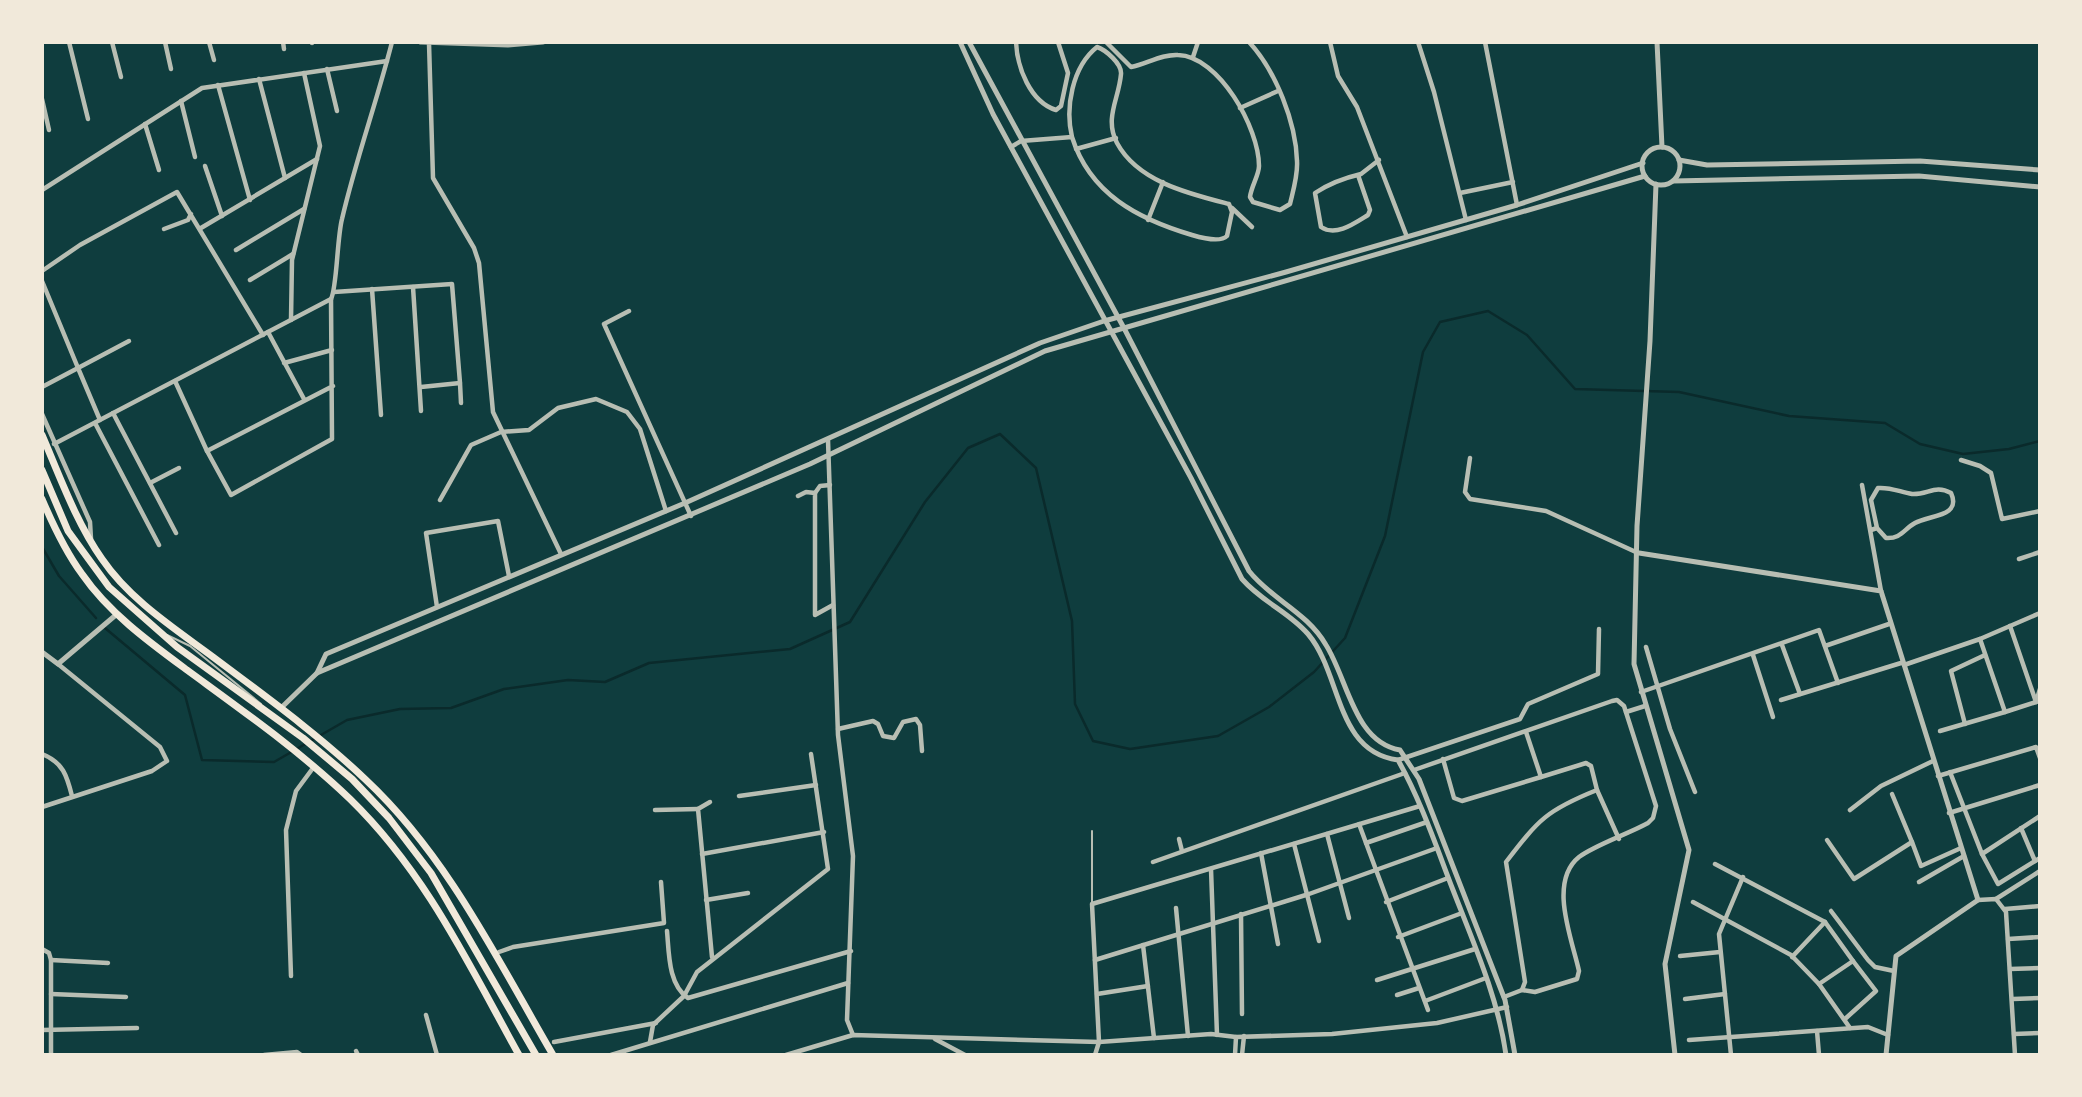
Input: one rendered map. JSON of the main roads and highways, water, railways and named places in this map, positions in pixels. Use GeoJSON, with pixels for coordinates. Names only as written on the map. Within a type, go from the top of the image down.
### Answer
{"type":"FeatureCollection","features":[{"type":"Feature","properties":{"kind":"highway"},"geometry":{"type":"LineString","coordinates":[[42,435],[91,541],[126,587],[153,612],[281,708],[352,779],[413,848],[448,902],[536,1055]]}},
{"type":"Feature","properties":{"kind":"highway"},"geometry":{"type":"LineString","coordinates":[[42,470],[68,531],[109,587],[223,683],[303,737],[315,740],[365,779],[428,847],[454,885],[553,1055]]}},
{"type":"Feature","properties":{"kind":"highway"},"geometry":{"type":"LineString","coordinates":[[42,499],[59,537],[82,575],[117,614],[313,768],[348,798],[408,863],[433,898],[519,1055]]}},
{"type":"Feature","properties":{"kind":"highway"},"geometry":{"type":"LineString","coordinates":[[247,714],[274,718]]}},
{"type":"Feature","properties":{"kind":"waterway"},"geometry":{"type":"LineString","coordinates":[[105,628],[185,695],[202,760],[274,762],[347,720],[400,709],[451,708],[504,689],[568,680],[605,682],[649,663],[790,649],[850,622],[925,502],[968,448],[1000,434],[1036,468],[1072,621],[1075,704],[1093,741],[1130,749],[1218,736],[1269,707],[1314,672],[1345,638],[1385,536],[1423,352],[1440,322],[1488,311],[1527,335],[1575,389],[1679,392],[1789,416],[1885,423],[1920,444],[1963,454],[2009,449],[2040,441]]}},
{"type":"Feature","properties":{"kind":"waterway"},"geometry":{"type":"LineString","coordinates":[[42,547],[59,576],[96,618]]}}]}
